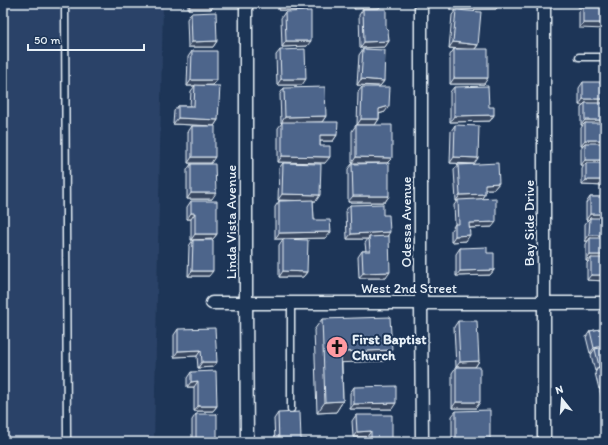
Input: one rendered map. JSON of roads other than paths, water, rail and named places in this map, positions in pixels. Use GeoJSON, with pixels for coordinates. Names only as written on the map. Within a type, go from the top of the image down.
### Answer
{"type":"FeatureCollection","features":[{"type":"Feature","properties":{"kind":"street","name":"Linda Vista Avenue"},"geometry":{"type":"LineString","coordinates":[[246,3],[247,442]]}},
{"type":"Feature","properties":{"kind":"street","name":"Odessa Avenue"},"geometry":{"type":"LineString","coordinates":[[422,3],[422,442]]}},
{"type":"Feature","properties":{"kind":"street","name":"Bay Side Drive"},"geometry":{"type":"LineString","coordinates":[[544,3],[544,442]]}},
{"type":"Feature","properties":{"kind":"street","name":"West 2nd Street"},"geometry":{"type":"LineString","coordinates":[[212,303],[605,303]]}},
{"type":"Feature","properties":{"kind":"lane"},"geometry":{"type":"LineString","coordinates":[[65,3],[67,442]]}},
{"type":"Feature","properties":{"kind":"lane"},"geometry":{"type":"LineString","coordinates":[[579,57],[605,57]]}},
{"type":"Feature","properties":{"kind":"lane"},"geometry":{"type":"LineString","coordinates":[[290,302],[291,409]]}},
{"type":"Feature","properties":{"kind":"place","name":"First Baptist Church"},"geometry":{"type":"Point","coordinates":[337,347]}}]}
